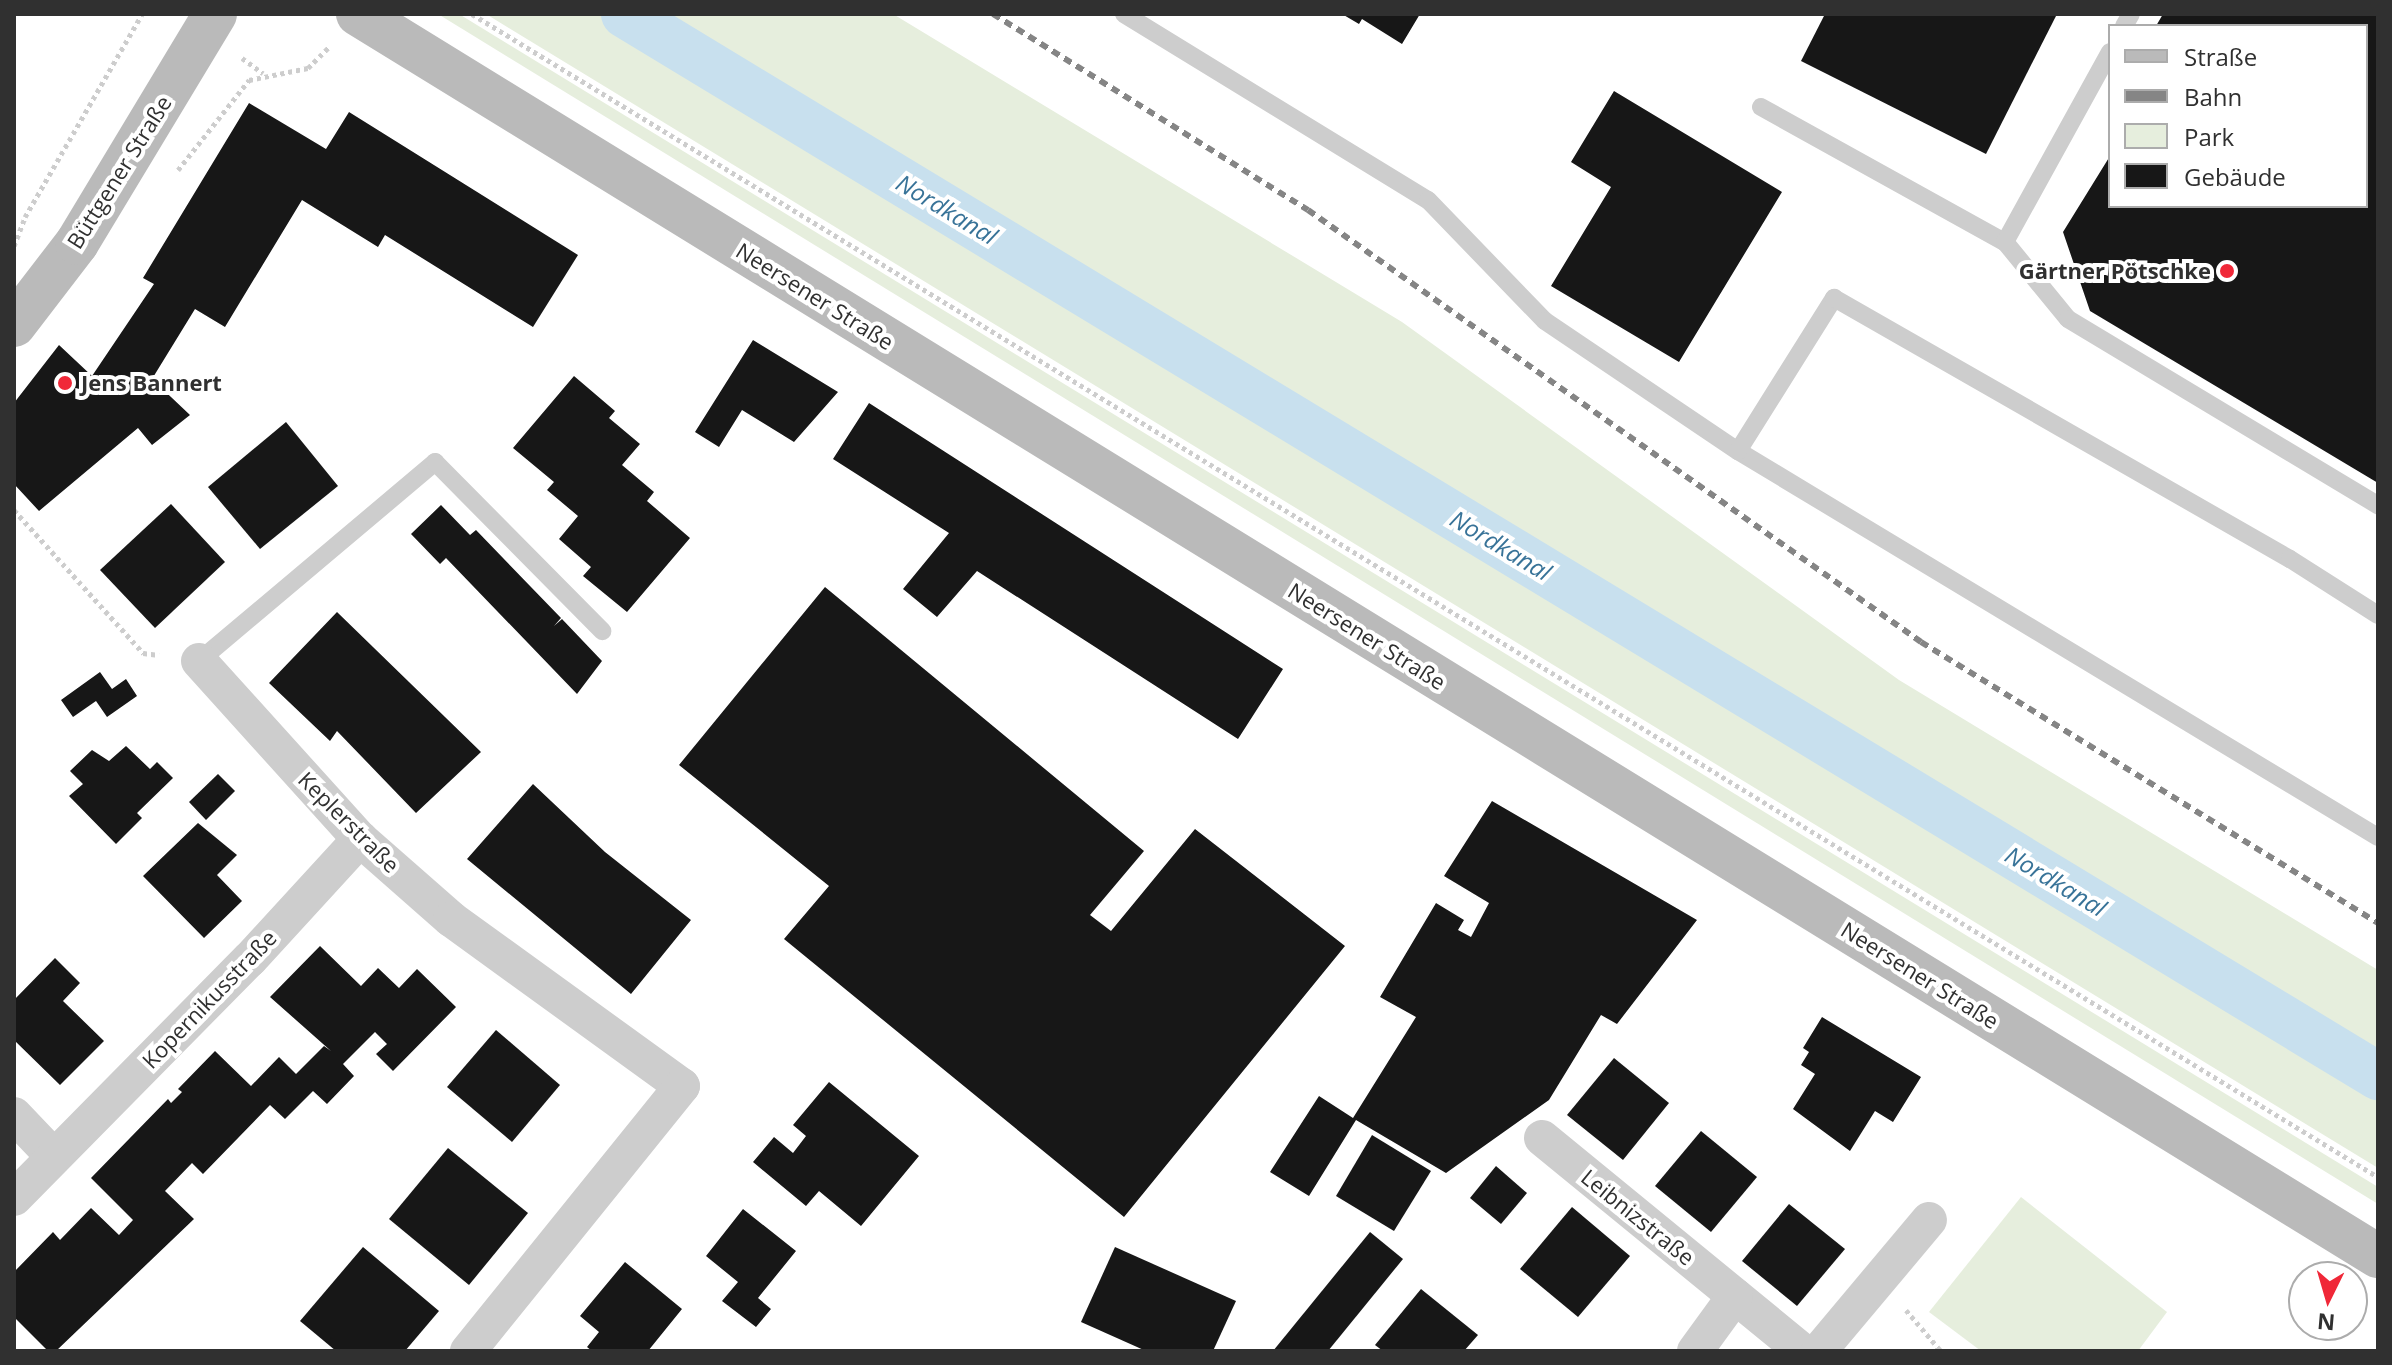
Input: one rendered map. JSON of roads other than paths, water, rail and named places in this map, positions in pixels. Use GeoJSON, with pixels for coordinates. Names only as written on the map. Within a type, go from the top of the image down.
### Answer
{"type":"FeatureCollection","features":[{"type":"Feature","properties":{"kind":"main road","name":"Büttgener Straße"},"geometry":{"type":"LineString","coordinates":[[14,325],[77,243],[215,14]]}},
{"type":"Feature","properties":{"kind":"main road","name":"Neersener Straße"},"geometry":{"type":"LineString","coordinates":[[347,24],[2378,1256]]}},
{"type":"Feature","properties":{"kind":"street","name":"Keplerstraße"},"geometry":{"type":"LineString","coordinates":[[199,661],[360,839],[451,919],[682,1086],[468,1351]]}},
{"type":"Feature","properties":{"kind":"street","name":"Kopernikusstraße"},"geometry":{"type":"LineString","coordinates":[[14,1198],[360,839]]}},
{"type":"Feature","properties":{"kind":"street"},"geometry":{"type":"LineString","coordinates":[[14,1115],[54,1157]]}},
{"type":"Feature","properties":{"kind":"street","name":"Leibnizstraße"},"geometry":{"type":"LineString","coordinates":[[1542,1138],[1802,1351]]}},
{"type":"Feature","properties":{"kind":"street"},"geometry":{"type":"LineString","coordinates":[[1819,1351],[1929,1220]]}},
{"type":"Feature","properties":{"kind":"street"},"geometry":{"type":"LineString","coordinates":[[1695,1351],[1735,1296]]}},
{"type":"Feature","properties":{"kind":"lane"},"geometry":{"type":"LineString","coordinates":[[1124,14],[1428,200],[1545,321],[1738,451],[2378,837]]}},
{"type":"Feature","properties":{"kind":"lane"},"geometry":{"type":"LineString","coordinates":[[2005,242],[2108,56]]}},
{"type":"Feature","properties":{"kind":"lane"},"geometry":{"type":"LineString","coordinates":[[1761,107],[2005,242],[2068,319],[2378,505]]}},
{"type":"Feature","properties":{"kind":"lane"},"geometry":{"type":"LineString","coordinates":[[1738,451],[1834,298],[2290,559],[2378,615]]}},
{"type":"Feature","properties":{"kind":"lane"},"geometry":{"type":"LineString","coordinates":[[199,661],[435,462],[602,631]]}},
{"type":"Feature","properties":{"kind":"waterway","name":"Nordkanal"},"geometry":{"type":"LineString","coordinates":[[625,14],[2378,1076]]}},
{"type":"Feature","properties":{"kind":"railway"},"geometry":{"type":"LineString","coordinates":[[993,14],[1308,210],[1921,642],[2378,923]]}},
{"type":"Feature","properties":{"kind":"place","name":"Gärtner Pötschke"},"geometry":{"type":"Point","coordinates":[2227,271]}},
{"type":"Feature","properties":{"kind":"place","name":"Jens Bannert"},"geometry":{"type":"Point","coordinates":[65,383]}}]}
